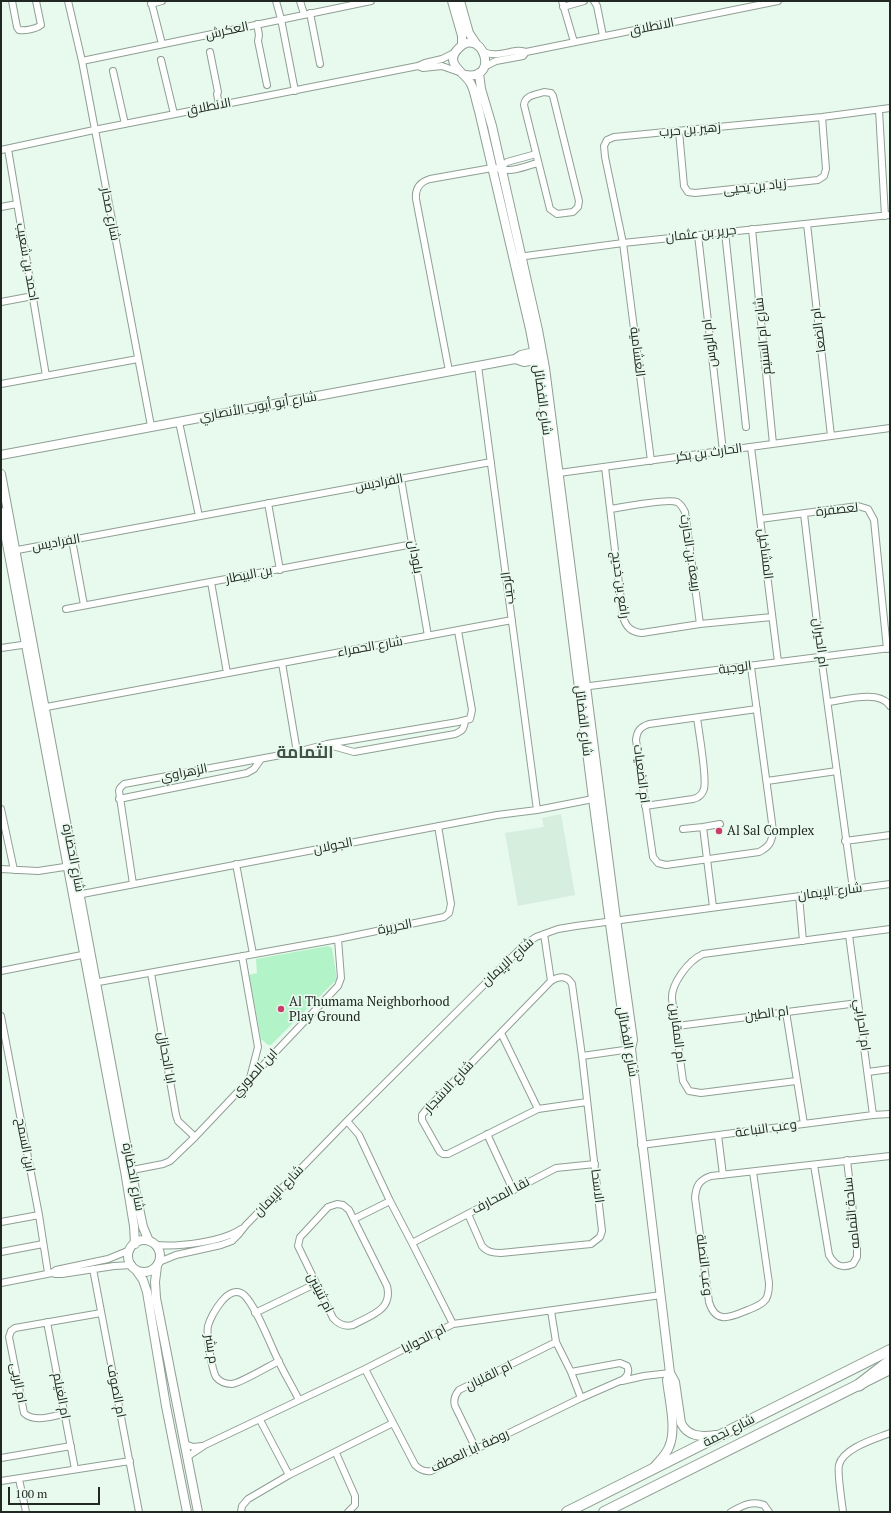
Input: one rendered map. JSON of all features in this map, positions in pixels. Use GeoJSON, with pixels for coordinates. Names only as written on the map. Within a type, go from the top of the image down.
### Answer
{"type":"FeatureCollection","features":[{"type":"Feature","properties":{"kind":"highway"},"geometry":{"type":"LineString","coordinates":[[859,1385],[890,1361]]}},
{"type":"Feature","properties":{"kind":"main road","name":"شارع نجمة"},"geometry":{"type":"LineString","coordinates":[[567,1512],[890,1350]]}},
{"type":"Feature","properties":{"kind":"main road","name":"شارع نجمة"},"geometry":{"type":"LineString","coordinates":[[604,1512],[890,1369]]}},
{"type":"Feature","properties":{"kind":"street"},"geometry":{"type":"LineString","coordinates":[[12,1],[19,30],[38,28],[41,25],[36,1]]}},
{"type":"Feature","properties":{"kind":"street","name":"شارع صحار"},"geometry":{"type":"LineString","coordinates":[[68,1],[82,61],[151,426]]}},
{"type":"Feature","properties":{"kind":"street"},"geometry":{"type":"LineString","coordinates":[[162,1],[151,2],[162,44]]}},
{"type":"Feature","properties":{"kind":"street"},"geometry":{"type":"LineString","coordinates":[[276,1],[295,91]]}},
{"type":"Feature","properties":{"kind":"street"},"geometry":{"type":"LineString","coordinates":[[300,1],[307,14],[320,64]]}},
{"type":"Feature","properties":{"kind":"street","name":"العكرش"},"geometry":{"type":"LineString","coordinates":[[82,61],[307,14],[340,4],[372,1]]}},
{"type":"Feature","properties":{"kind":"street"},"geometry":{"type":"LineString","coordinates":[[452,1],[462,36],[462,46]]}},
{"type":"Feature","properties":{"kind":"street"},"geometry":{"type":"LineString","coordinates":[[460,1],[469,33],[484,52],[486,59],[481,70],[481,89],[501,168],[517,257]]}},
{"type":"Feature","properties":{"kind":"street"},"geometry":{"type":"LineString","coordinates":[[574,42],[563,4],[584,1]]}},
{"type":"Feature","properties":{"kind":"street"},"geometry":{"type":"LineString","coordinates":[[594,1],[597,6],[603,36]]}},
{"type":"Feature","properties":{"kind":"street","name":"الانطلاق"},"geometry":{"type":"LineString","coordinates":[[484,52],[496,55],[522,51],[526,52],[778,1]]}},
{"type":"Feature","properties":{"kind":"street"},"geometry":{"type":"LineString","coordinates":[[255,25],[256,37],[267,85]]}},
{"type":"Feature","properties":{"kind":"street"},"geometry":{"type":"LineString","coordinates":[[477,45],[470,44],[462,46],[456,52],[454,61],[455,67],[462,73],[472,76],[481,70]]}},
{"type":"Feature","properties":{"kind":"street"},"geometry":{"type":"LineString","coordinates":[[210,52],[218,92],[221,94],[221,104]]}},
{"type":"Feature","properties":{"kind":"street","name":"الانطلاق"},"geometry":{"type":"LineString","coordinates":[[4,149],[221,104],[295,91],[418,66],[442,59],[456,52]]}},
{"type":"Feature","properties":{"kind":"street","name":"الانطلاق"},"geometry":{"type":"LineString","coordinates":[[481,70],[491,62],[521,56],[526,52]]}},
{"type":"Feature","properties":{"kind":"street"},"geometry":{"type":"LineString","coordinates":[[161,60],[174,114]]}},
{"type":"Feature","properties":{"kind":"street","name":"الانطلاق"},"geometry":{"type":"LineString","coordinates":[[418,66],[423,68],[442,66],[452,68],[462,73]]}},
{"type":"Feature","properties":{"kind":"street"},"geometry":{"type":"LineString","coordinates":[[113,71],[125,124]]}},
{"type":"Feature","properties":{"kind":"street","name":"شارع الفضائل"},"geometry":{"type":"LineString","coordinates":[[462,73],[472,87],[482,123],[492,168],[517,257],[539,355],[548,446],[582,687],[593,799],[604,879],[608,882],[612,911],[626,1041],[631,1049],[641,1145],[670,1373],[675,1382],[681,1423],[684,1429],[688,1433],[694,1435],[721,1435]]}},
{"type":"Feature","properties":{"kind":"street"},"geometry":{"type":"LineString","coordinates":[[548,92],[551,93],[554,99],[579,201],[579,205],[575,211],[560,214],[552,212],[549,207],[538,163],[524,103],[529,96],[548,92]]}},
{"type":"Feature","properties":{"kind":"street","name":"زهير بن حرب"},"geometry":{"type":"LineString","coordinates":[[622,243],[605,156],[604,146],[606,140],[614,137],[822,117],[890,108]]}},
{"type":"Feature","properties":{"kind":"street"},"geometry":{"type":"LineString","coordinates":[[879,110],[888,216]]}},
{"type":"Feature","properties":{"kind":"street","name":"زياد بن يحيى"},"geometry":{"type":"LineString","coordinates":[[679,131],[684,186],[688,192],[695,193],[818,180],[824,176],[826,169],[822,117]]}},
{"type":"Feature","properties":{"kind":"street"},"geometry":{"type":"LineString","coordinates":[[482,123],[491,124]]}},
{"type":"Feature","properties":{"kind":"street","name":"احمد بن شعيب"},"geometry":{"type":"LineString","coordinates":[[4,149],[17,204],[46,376]]}},
{"type":"Feature","properties":{"kind":"street"},"geometry":{"type":"LineString","coordinates":[[501,168],[507,162],[536,154]]}},
{"type":"Feature","properties":{"kind":"street"},"geometry":{"type":"LineString","coordinates":[[449,371],[416,199],[416,190],[422,182],[430,179],[492,168],[511,170],[538,163]]}},
{"type":"Feature","properties":{"kind":"street"},"geometry":{"type":"LineString","coordinates":[[1,207],[17,204]]}},
{"type":"Feature","properties":{"kind":"street","name":"جرير بن عثمان"},"geometry":{"type":"LineString","coordinates":[[517,257],[622,243],[888,216]]}},
{"type":"Feature","properties":{"kind":"street","name":"ام الضعا"},"geometry":{"type":"LineString","coordinates":[[807,224],[831,436]]}},
{"type":"Feature","properties":{"kind":"street","name":"شارع ام السنيم"},"geometry":{"type":"LineString","coordinates":[[752,229],[773,444]]}},
{"type":"Feature","properties":{"kind":"street"},"geometry":{"type":"LineString","coordinates":[[725,232],[746,427]]}},
{"type":"Feature","properties":{"kind":"street","name":"ام الروس"},"geometry":{"type":"LineString","coordinates":[[698,235],[723,451]]}},
{"type":"Feature","properties":{"kind":"street","name":"الغشامية"},"geometry":{"type":"LineString","coordinates":[[622,243],[651,461]]}},
{"type":"Feature","properties":{"kind":"street"},"geometry":{"type":"LineString","coordinates":[[1,302],[33,296]]}},
{"type":"Feature","properties":{"kind":"street"},"geometry":{"type":"LineString","coordinates":[[539,355],[559,473],[582,687],[605,828],[612,920],[622,963],[633,1040],[631,1049],[582,1056]]}},
{"type":"Feature","properties":{"kind":"street","name":"شارع أبو أيوب الأنصاري"},"geometry":{"type":"LineString","coordinates":[[1,454],[515,359],[524,362],[539,355]]}},
{"type":"Feature","properties":{"kind":"street"},"geometry":{"type":"LineString","coordinates":[[1,384],[138,359]]}},
{"type":"Feature","properties":{"kind":"street","name":"الرحيب"},"geometry":{"type":"LineString","coordinates":[[478,366],[536,810]]}},
{"type":"Feature","properties":{"kind":"street"},"geometry":{"type":"LineString","coordinates":[[179,422],[199,516]]}},
{"type":"Feature","properties":{"kind":"street","name":"الحارث بن بكر"},"geometry":{"type":"LineString","coordinates":[[559,473],[890,428]]}},
{"type":"Feature","properties":{"kind":"street"},"geometry":{"type":"LineString","coordinates":[[548,446],[552,453],[555,470],[559,473]]}},
{"type":"Feature","properties":{"kind":"street","name":"المشاخيل"},"geometry":{"type":"LineString","coordinates":[[751,447],[778,662]]}},
{"type":"Feature","properties":{"kind":"street","name":"الفراديس"},"geometry":{"type":"LineString","coordinates":[[12,551],[491,462]]}},
{"type":"Feature","properties":{"kind":"street","name":"رافع بن خديج"},"geometry":{"type":"LineString","coordinates":[[605,467],[623,617],[630,630],[642,632],[700,624],[772,617]]}},
{"type":"Feature","properties":{"kind":"street","name":"شارع الحضارة"},"geometry":{"type":"LineString","coordinates":[[1,474],[12,551],[128,1170],[143,1227],[152,1243]]}},
{"type":"Feature","properties":{"kind":"street","name":"بلودان"},"geometry":{"type":"LineString","coordinates":[[401,479],[428,636]]}},
{"type":"Feature","properties":{"kind":"street","name":"ربيعة بن الحارث"},"geometry":{"type":"LineString","coordinates":[[611,509],[668,501],[678,502],[682,506],[685,512],[700,624]]}},
{"type":"Feature","properties":{"kind":"street"},"geometry":{"type":"LineString","coordinates":[[268,504],[280,570]]}},
{"type":"Feature","properties":{"kind":"street","name":"لعصفرة"},"geometry":{"type":"LineString","coordinates":[[760,519],[858,506],[864,507],[871,513],[874,520],[888,649]]}},
{"type":"Feature","properties":{"kind":"street","name":"شارع الحضارة"},"geometry":{"type":"LineString","coordinates":[[1,512],[12,551]]}},
{"type":"Feature","properties":{"kind":"street","name":"ام الحيران"},"geometry":{"type":"LineString","coordinates":[[804,514],[845,841],[853,889]]}},
{"type":"Feature","properties":{"kind":"street"},"geometry":{"type":"LineString","coordinates":[[72,540],[84,605]]}},
{"type":"Feature","properties":{"kind":"street","name":"بن البيطار"},"geometry":{"type":"LineString","coordinates":[[66,609],[412,544]]}},
{"type":"Feature","properties":{"kind":"street"},"geometry":{"type":"LineString","coordinates":[[212,582],[227,673]]}},
{"type":"Feature","properties":{"kind":"street","name":"شارع الحمراء"},"geometry":{"type":"LineString","coordinates":[[41,708],[512,620]]}},
{"type":"Feature","properties":{"kind":"street"},"geometry":{"type":"LineString","coordinates":[[327,744],[354,752],[461,732],[464,728],[465,721],[470,719],[472,715],[472,710],[458,630]]}},
{"type":"Feature","properties":{"kind":"street"},"geometry":{"type":"LineString","coordinates":[[1,648],[29,644]]}},
{"type":"Feature","properties":{"kind":"street","name":"الوجبة"},"geometry":{"type":"LineString","coordinates":[[582,687],[821,656],[888,649]]}},
{"type":"Feature","properties":{"kind":"street"},"geometry":{"type":"LineString","coordinates":[[282,663],[297,752]]}},
{"type":"Feature","properties":{"kind":"street","name":"ام الضعيات"},"geometry":{"type":"LineString","coordinates":[[751,666],[757,709],[766,781],[773,831],[773,839],[770,845],[759,852],[666,865],[655,861],[653,857],[645,806],[636,734],[640,729],[649,724],[757,709]]}},
{"type":"Feature","properties":{"kind":"street"},"geometry":{"type":"LineString","coordinates":[[828,702],[872,696],[882,698],[890,706]]}},
{"type":"Feature","properties":{"kind":"street"},"geometry":{"type":"LineString","coordinates":[[645,806],[698,798],[702,794],[705,782],[697,718]]}},
{"type":"Feature","properties":{"kind":"street","name":"الزهراوي"},"geometry":{"type":"LineString","coordinates":[[261,759],[254,769],[247,773],[120,799],[120,788],[124,784],[297,752],[327,744],[465,721]]}},
{"type":"Feature","properties":{"kind":"street"},"geometry":{"type":"LineString","coordinates":[[766,781],[837,771]]}},
{"type":"Feature","properties":{"kind":"street"},"geometry":{"type":"LineString","coordinates":[[120,799],[133,884]]}},
{"type":"Feature","properties":{"kind":"street"},"geometry":{"type":"LineString","coordinates":[[593,799],[598,801],[602,825],[605,828]]}},
{"type":"Feature","properties":{"kind":"street","name":"الجولان"},"geometry":{"type":"LineString","coordinates":[[76,895],[497,815],[536,810],[593,799]]}},
{"type":"Feature","properties":{"kind":"street"},"geometry":{"type":"LineString","coordinates":[[1,809],[14,870]]}},
{"type":"Feature","properties":{"kind":"street"},"geometry":{"type":"LineString","coordinates":[[683,829],[720,824]]}},
{"type":"Feature","properties":{"kind":"street","name":"الحريرة"},"geometry":{"type":"LineString","coordinates":[[93,983],[338,939],[444,917],[450,913],[451,904],[438,826]]}},
{"type":"Feature","properties":{"kind":"street"},"geometry":{"type":"LineString","coordinates":[[703,826],[713,907]]}},
{"type":"Feature","properties":{"kind":"street"},"geometry":{"type":"LineString","coordinates":[[845,841],[890,836]]}},
{"type":"Feature","properties":{"kind":"street"},"geometry":{"type":"LineString","coordinates":[[236,864],[254,954]]}},
{"type":"Feature","properties":{"kind":"street"},"geometry":{"type":"LineString","coordinates":[[1,869],[38,871],[71,866]]}},
{"type":"Feature","properties":{"kind":"street","name":"شارع الإيمان"},"geometry":{"type":"LineString","coordinates":[[158,1264],[176,1254],[221,1245],[232,1240],[238,1235],[347,1121],[529,940],[558,929],[612,920],[890,884]]}},
{"type":"Feature","properties":{"kind":"street"},"geometry":{"type":"LineString","coordinates":[[799,896],[803,941]]}},
{"type":"Feature","properties":{"kind":"street","name":"ام المقارين"},"geometry":{"type":"LineString","coordinates":[[796,1081],[700,1093],[688,1091],[683,1081],[672,992],[675,984],[693,960],[698,956],[708,953],[890,929]]}},
{"type":"Feature","properties":{"kind":"street"},"geometry":{"type":"LineString","coordinates":[[544,934],[551,981]]}},
{"type":"Feature","properties":{"kind":"street","name":"ام الحرابي"},"geometry":{"type":"LineString","coordinates":[[850,935],[873,1115]]}},
{"type":"Feature","properties":{"kind":"street","name":"ابن الصوري"},"geometry":{"type":"LineString","coordinates":[[128,1170],[163,1164],[170,1161],[338,986],[341,978],[338,939]]}},
{"type":"Feature","properties":{"kind":"street"},"geometry":{"type":"LineString","coordinates":[[1,971],[88,954]]}},
{"type":"Feature","properties":{"kind":"street"},"geometry":{"type":"LineString","coordinates":[[242,956],[258,1047],[249,1080]]}},
{"type":"Feature","properties":{"kind":"street","name":"ابا الجحازل"},"geometry":{"type":"LineString","coordinates":[[151,973],[176,1115],[178,1121],[195,1136]]}},
{"type":"Feature","properties":{"kind":"street","name":"الاسحا"},"geometry":{"type":"LineString","coordinates":[[468,1214],[482,1246],[491,1252],[591,1244],[600,1237],[602,1231],[582,1056],[572,984],[569,979],[561,977],[551,981]]}},
{"type":"Feature","properties":{"kind":"street","name":"شارع الاشجار"},"geometry":{"type":"LineString","coordinates":[[551,981],[425,1111],[422,1116],[422,1120],[440,1152],[443,1154],[448,1154],[538,1109],[587,1102]]}},
{"type":"Feature","properties":{"kind":"street","name":"ام الطين"},"geometry":{"type":"LineString","coordinates":[[677,1026],[858,1003]]}},
{"type":"Feature","properties":{"kind":"street"},"geometry":{"type":"LineString","coordinates":[[786,1012],[804,1124]]}},
{"type":"Feature","properties":{"kind":"street","name":"ابن السمح"},"geometry":{"type":"LineString","coordinates":[[1,1016],[3,1033],[39,1215],[43,1244],[50,1273]]}},
{"type":"Feature","properties":{"kind":"street"},"geometry":{"type":"LineString","coordinates":[[501,1033],[538,1109]]}},
{"type":"Feature","properties":{"kind":"street"},"geometry":{"type":"LineString","coordinates":[[868,1072],[890,1069]]}},
{"type":"Feature","properties":{"kind":"street","name":"وعب النباعة"},"geometry":{"type":"LineString","coordinates":[[641,1145],[890,1114]]}},
{"type":"Feature","properties":{"kind":"street"},"geometry":{"type":"LineString","coordinates":[[347,1121],[359,1135],[390,1201],[453,1324]]}},
{"type":"Feature","properties":{"kind":"street"},"geometry":{"type":"LineString","coordinates":[[487,1134],[513,1190]]}},
{"type":"Feature","properties":{"kind":"street"},"geometry":{"type":"LineString","coordinates":[[718,1135],[723,1174]]}},
{"type":"Feature","properties":{"kind":"street","name":"وعب النصلة"},"geometry":{"type":"LineString","coordinates":[[753,1172],[769,1283],[768,1295],[762,1304],[728,1318],[721,1317],[715,1314],[711,1309],[709,1302],[695,1198],[696,1189],[704,1178],[723,1174],[753,1172],[890,1156]]}},
{"type":"Feature","properties":{"kind":"street","name":"ساحة الثمامه"},"geometry":{"type":"LineString","coordinates":[[814,1165],[830,1255],[834,1264],[847,1267],[853,1264],[857,1257],[847,1160]]}},
{"type":"Feature","properties":{"kind":"street","name":"نقا المحارف"},"geometry":{"type":"LineString","coordinates":[[412,1243],[556,1168],[594,1164]]}},
{"type":"Feature","properties":{"kind":"street","name":"شارع الحضارة"},"geometry":{"type":"LineString","coordinates":[[128,1170],[134,1226],[132,1247]]}},
{"type":"Feature","properties":{"kind":"street"},"geometry":{"type":"LineString","coordinates":[[354,1219],[390,1201]]}},
{"type":"Feature","properties":{"kind":"street","name":"ام ثنيتين"},"geometry":{"type":"LineString","coordinates":[[337,1204],[347,1207],[387,1286],[389,1293],[388,1300],[385,1306],[379,1311],[353,1325],[343,1325],[337,1323],[333,1318],[315,1284],[299,1250],[298,1242],[300,1237],[328,1207],[337,1204]]}},
{"type":"Feature","properties":{"kind":"street"},"geometry":{"type":"LineString","coordinates":[[1,1222],[39,1215]]}},
{"type":"Feature","properties":{"kind":"street","name":"شارع الإيمان"},"geometry":{"type":"LineString","coordinates":[[152,1243],[173,1246],[217,1239],[228,1236],[246,1225]]}},
{"type":"Feature","properties":{"kind":"street"},"geometry":{"type":"LineString","coordinates":[[1,1283],[108,1259],[132,1247],[142,1240],[152,1243],[159,1251],[155,1282],[156,1298],[198,1512]]}},
{"type":"Feature","properties":{"kind":"street"},"geometry":{"type":"LineString","coordinates":[[1,1252],[43,1244]]}},
{"type":"Feature","properties":{"kind":"street"},"geometry":{"type":"LineString","coordinates":[[132,1247],[129,1258],[143,1280],[147,1292],[166,1406],[187,1512]]}},
{"type":"Feature","properties":{"kind":"street"},"geometry":{"type":"LineString","coordinates":[[50,1273],[56,1274],[93,1269],[134,1267],[147,1272],[158,1264]]}},
{"type":"Feature","properties":{"kind":"street","name":"ام الصوف"},"geometry":{"type":"LineString","coordinates":[[93,1269],[139,1512]]}},
{"type":"Feature","properties":{"kind":"street"},"geometry":{"type":"LineString","coordinates":[[256,1313],[315,1284]]}},
{"type":"Feature","properties":{"kind":"street","name":"م بشر"},"geometry":{"type":"LineString","coordinates":[[279,1361],[235,1383],[224,1383],[216,1376],[208,1341],[208,1332],[209,1324],[224,1297],[230,1293],[236,1292],[245,1296],[256,1313],[299,1400]]}},
{"type":"Feature","properties":{"kind":"street","name":"ام الحوايا"},"geometry":{"type":"LineString","coordinates":[[186,1457],[205,1445],[365,1369],[453,1324],[661,1295]]}},
{"type":"Feature","properties":{"kind":"street"},"geometry":{"type":"LineString","coordinates":[[551,1311],[556,1342],[571,1372],[581,1398]]}},
{"type":"Feature","properties":{"kind":"street","name":"ام الربى"},"geometry":{"type":"LineString","coordinates":[[64,1414],[33,1418],[28,1417],[24,1413],[9,1337],[11,1331],[15,1328],[101,1312]]}},
{"type":"Feature","properties":{"kind":"street","name":"ام الغيلم"},"geometry":{"type":"LineString","coordinates":[[48,1322],[75,1469]]}},
{"type":"Feature","properties":{"kind":"street","name":"ام القلبان"},"geometry":{"type":"LineString","coordinates":[[476,1450],[455,1406],[454,1402],[456,1394],[459,1390],[556,1342]]}},
{"type":"Feature","properties":{"kind":"street"},"geometry":{"type":"LineString","coordinates":[[571,1372],[623,1363],[627,1366],[628,1372],[625,1378],[619,1381]]}},
{"type":"Feature","properties":{"kind":"street","name":"روضة ابا العطف"},"geometry":{"type":"LineString","coordinates":[[365,1369],[415,1465],[423,1470],[431,1471],[619,1381],[670,1373]]}},
{"type":"Feature","properties":{"kind":"street","name":"شارع الفضائل"},"geometry":{"type":"LineString","coordinates":[[650,1470],[667,1452],[671,1441],[672,1426],[667,1380],[670,1373]]}},
{"type":"Feature","properties":{"kind":"street"},"geometry":{"type":"LineString","coordinates":[[260,1420],[289,1475]]}},
{"type":"Feature","properties":{"kind":"street"},"geometry":{"type":"LineString","coordinates":[[241,1512],[242,1506],[248,1499],[289,1475],[336,1453],[393,1423]]}},
{"type":"Feature","properties":{"kind":"street"},"geometry":{"type":"LineString","coordinates":[[843,1512],[838,1466],[842,1457],[850,1450],[890,1433]]}},
{"type":"Feature","properties":{"kind":"street","name":"ام الحوايا"},"geometry":{"type":"LineString","coordinates":[[185,1444],[193,1447],[205,1445]]}},
{"type":"Feature","properties":{"kind":"street"},"geometry":{"type":"LineString","coordinates":[[1,1458],[71,1446]]}},
{"type":"Feature","properties":{"kind":"street"},"geometry":{"type":"LineString","coordinates":[[336,1453],[355,1496],[355,1505],[348,1512]]}},
{"type":"Feature","properties":{"kind":"street"},"geometry":{"type":"LineString","coordinates":[[1,1482],[130,1461]]}},
{"type":"Feature","properties":{"kind":"street"},"geometry":{"type":"LineString","coordinates":[[19,1478],[26,1512]]}},
{"type":"Feature","properties":{"kind":"street"},"geometry":{"type":"LineString","coordinates":[[731,1512],[744,1505],[752,1503],[764,1505],[769,1512]]}},
{"type":"Feature","properties":{"kind":"shaded area"},"geometry":{"type":"Polygon","coordinates":[[[561,814],[575,895],[518,906],[505,833],[544,827],[542,818],[561,814]]]}},
{"type":"Feature","properties":{"kind":"green space","name":"Al Thumama Neighborhood Play Ground"},"geometry":{"type":"Polygon","coordinates":[[[328,946],[332,948],[337,979],[271,1045],[268,1045],[261,1039],[249,975],[257,973],[256,959],[328,946]]]}},
{"type":"Feature","properties":{"kind":"place","name":"Al Sal Complex"},"geometry":{"type":"Point","coordinates":[719,831]}},
{"type":"Feature","properties":{"kind":"place","name":"Al Thumama Neighborhood Play Ground"},"geometry":{"type":"Point","coordinates":[281,1009]}},
{"type":"Feature","properties":{"kind":"district","name":"الثمامة"},"geometry":{"type":"Point","coordinates":[305,753]}}]}
